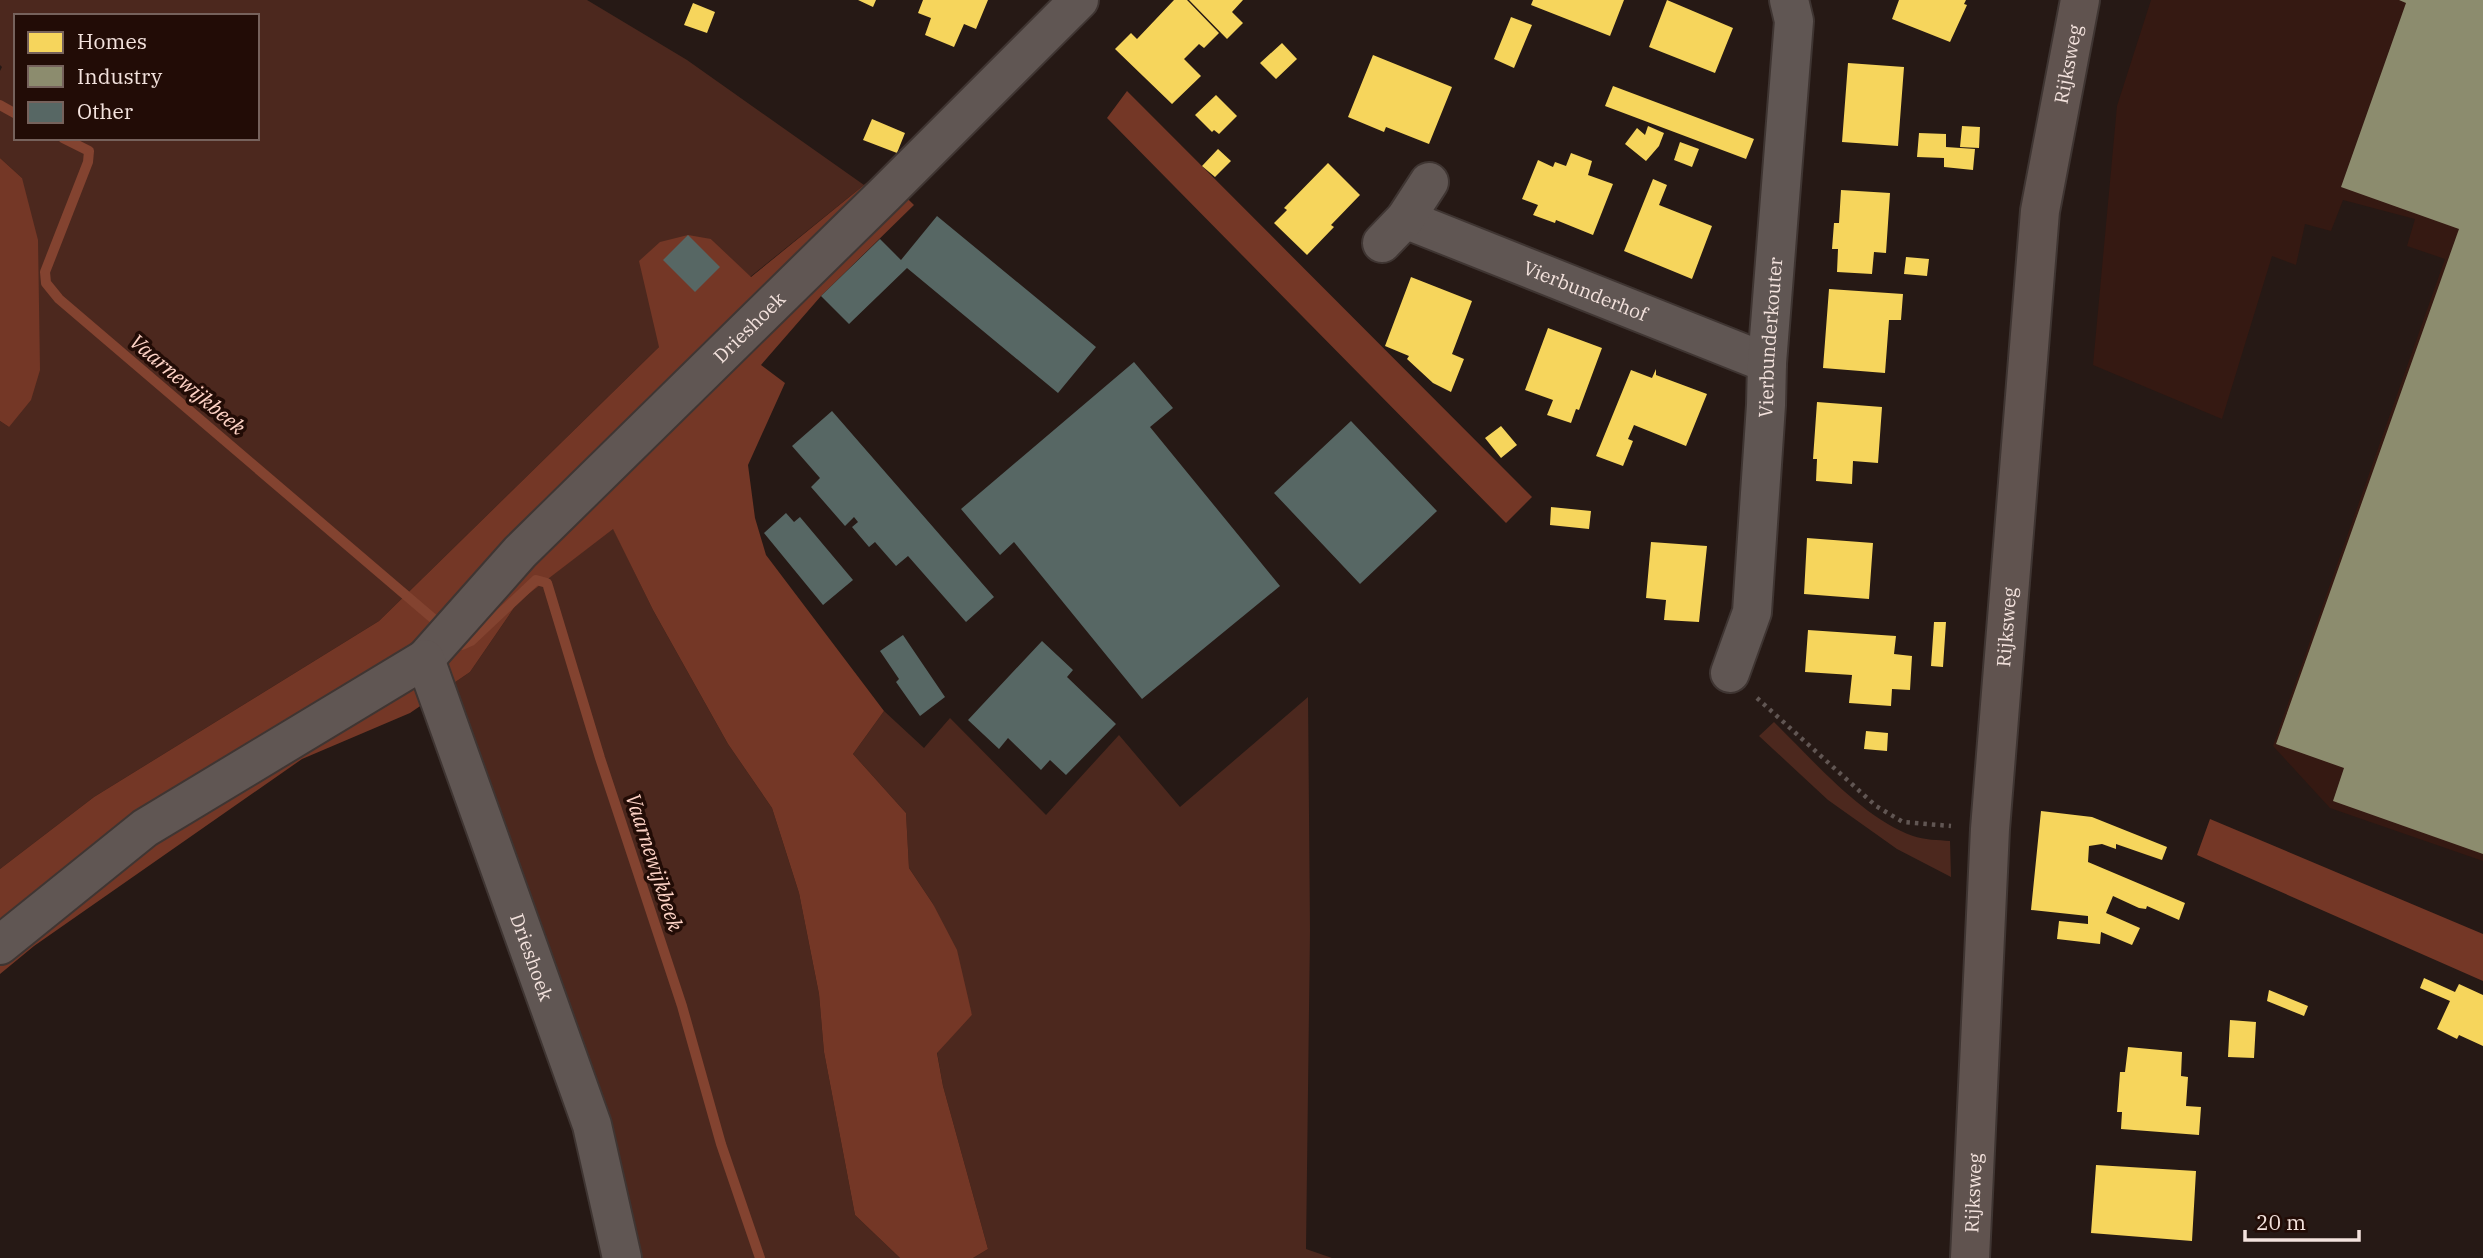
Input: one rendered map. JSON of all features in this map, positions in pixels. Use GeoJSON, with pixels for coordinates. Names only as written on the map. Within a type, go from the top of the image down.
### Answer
{"type":"FeatureCollection","features":[{"type":"Feature","properties":{"kind":"main road","name":"Rijksweg"},"geometry":{"type":"LineString","coordinates":[[1970,1258],[1990,829],[2040,211],[2080,0]]}},
{"type":"Feature","properties":{"kind":"street","name":"Drieshoek"},"geometry":{"type":"LineString","coordinates":[[0,945],[145,828],[425,659],[520,552],[886,194],[1079,0]]}},
{"type":"Feature","properties":{"kind":"street","name":"Vierbunderkouter"},"geometry":{"type":"LineString","coordinates":[[1730,673],[1752,612],[1767,363],[1794,21],[1789,0]]}},
{"type":"Feature","properties":{"kind":"street","name":"Vierbunderhof"},"geometry":{"type":"LineString","coordinates":[[1429,181],[1393,231],[1767,363]]}},
{"type":"Feature","properties":{"kind":"street","name":"Drieshoek"},"geometry":{"type":"LineString","coordinates":[[425,659],[592,1125],[622,1258]]}},
{"type":"Feature","properties":{"kind":"path"},"geometry":{"type":"LineString","coordinates":[[1730,673],[1835,770],[1885,812],[1903,822],[1990,829]]}},
{"type":"Feature","properties":{"kind":"shaded area"},"geometry":{"type":"Polygon","coordinates":[[[0,0],[587,0],[687,60],[864,185],[750,277],[711,239],[659,347],[379,621],[94,797],[0,869],[0,421],[9,427],[22,178],[0,158],[0,0]]]}},
{"type":"Feature","properties":{"kind":"shaded area"},"geometry":{"type":"Polygon","coordinates":[[[2151,0],[2483,0],[2483,861],[2330,808],[2273,746],[2445,259],[2407,246],[2415,219],[2343,200],[2331,231],[2305,224],[2296,265],[2272,256],[2222,419],[2093,365],[2117,106],[2151,0]]]}},
{"type":"Feature","properties":{"kind":"shaded area"},"geometry":{"type":"Polygon","coordinates":[[[1127,91],[1532,497],[1506,523],[1107,118],[1127,91]]]}},
{"type":"Feature","properties":{"kind":"shaded area"},"geometry":{"type":"Polygon","coordinates":[[[0,158],[22,178],[38,240],[40,370],[31,400],[9,427],[0,421],[0,158]]]}},
{"type":"Feature","properties":{"kind":"shaded area"},"geometry":{"type":"Polygon","coordinates":[[[880,172],[914,205],[821,296],[761,365],[785,383],[748,465],[755,518],[766,555],[884,711],[853,754],[906,813],[909,868],[933,904],[957,950],[972,1015],[937,1053],[943,1086],[988,1249],[973,1258],[900,1258],[855,1215],[824,1052],[819,994],[799,893],[772,808],[728,744],[653,610],[613,529],[518,602],[470,672],[410,713],[302,759],[34,946],[0,974],[0,869],[94,797],[379,621],[659,347],[639,261],[660,242],[688,235],[711,239],[751,277],[880,172]]]}},
{"type":"Feature","properties":{"kind":"shaded area"},"geometry":{"type":"Polygon","coordinates":[[[613,528],[653,610],[728,744],[772,808],[799,893],[819,994],[824,1052],[855,1215],[900,1258],[631,1258],[448,687],[470,672],[518,602],[613,528]]]}},
{"type":"Feature","properties":{"kind":"shaded area"},"geometry":{"type":"Polygon","coordinates":[[[1308,697],[1310,931],[1306,1249],[1332,1258],[973,1258],[988,1249],[943,1086],[937,1052],[972,1015],[933,904],[909,868],[906,813],[853,754],[884,711],[924,748],[950,718],[1046,815],[1119,735],[1180,807],[1308,697]]]}},
{"type":"Feature","properties":{"kind":"shaded area"},"geometry":{"type":"Polygon","coordinates":[[[1774,722],[1839,786],[1875,816],[1913,836],[1950,841],[1951,877],[1897,849],[1828,800],[1759,736],[1774,722]]]}},
{"type":"Feature","properties":{"kind":"shaded area"},"geometry":{"type":"Polygon","coordinates":[[[2210,819],[2483,934],[2483,981],[2197,855],[2210,819]]]}},
{"type":"Feature","properties":{"kind":"building: Homes"},"geometry":{"type":"Polygon","coordinates":[[[858,0],[876,0],[873,7],[858,0]]]}},
{"type":"Feature","properties":{"kind":"building: Homes"},"geometry":{"type":"Polygon","coordinates":[[[923,0],[988,0],[976,29],[964,24],[954,47],[925,35],[931,18],[918,13],[923,0]]]}},
{"type":"Feature","properties":{"kind":"building: Homes"},"geometry":{"type":"Polygon","coordinates":[[[1174,0],[1187,0],[1219,33],[1204,48],[1199,44],[1184,59],[1201,76],[1172,104],[1115,49],[1131,33],[1137,39],[1174,0]]]}},
{"type":"Feature","properties":{"kind":"building: Homes"},"geometry":{"type":"Polygon","coordinates":[[[1189,0],[1243,0],[1232,12],[1243,23],[1227,39],[1189,0]]]}},
{"type":"Feature","properties":{"kind":"building: Homes"},"geometry":{"type":"Polygon","coordinates":[[[1533,0],[1624,0],[1610,36],[1531,5],[1533,0]]]}},
{"type":"Feature","properties":{"kind":"building: Homes"},"geometry":{"type":"Polygon","coordinates":[[[1667,0],[1733,28],[1715,73],[1649,47],[1667,0]]]}},
{"type":"Feature","properties":{"kind":"building: Homes"},"geometry":{"type":"Polygon","coordinates":[[[1899,0],[1966,0],[1964,4],[1967,5],[1950,42],[1892,19],[1899,0]]]}},
{"type":"Feature","properties":{"kind":"building: Homes"},"geometry":{"type":"Polygon","coordinates":[[[693,3],[715,12],[707,33],[684,25],[693,3]]]}},
{"type":"Feature","properties":{"kind":"building: Homes"},"geometry":{"type":"Polygon","coordinates":[[[1511,17],[1532,25],[1514,68],[1494,59],[1511,17]]]}},
{"type":"Feature","properties":{"kind":"building: Homes"},"geometry":{"type":"Polygon","coordinates":[[[1282,43],[1297,59],[1276,79],[1260,63],[1282,43]]]}},
{"type":"Feature","properties":{"kind":"building: Homes"},"geometry":{"type":"Polygon","coordinates":[[[1373,55],[1452,87],[1429,144],[1386,127],[1384,132],[1348,117],[1373,55]]]}},
{"type":"Feature","properties":{"kind":"building: Homes"},"geometry":{"type":"Polygon","coordinates":[[[1848,63],[1904,67],[1898,146],[1842,142],[1848,63]]]}},
{"type":"Feature","properties":{"kind":"building: Homes"},"geometry":{"type":"Polygon","coordinates":[[[1613,86],[1754,139],[1746,159],[1605,106],[1613,86]]]}},
{"type":"Feature","properties":{"kind":"building: Homes"},"geometry":{"type":"Polygon","coordinates":[[[1216,95],[1237,116],[1219,134],[1214,130],[1212,132],[1195,115],[1216,95]]]}},
{"type":"Feature","properties":{"kind":"building: Homes"},"geometry":{"type":"Polygon","coordinates":[[[872,119],[905,133],[897,153],[863,140],[872,119]]]}},
{"type":"Feature","properties":{"kind":"building: Homes"},"geometry":{"type":"Polygon","coordinates":[[[1648,126],[1664,133],[1659,146],[1646,161],[1625,144],[1637,128],[1645,135],[1648,126]]]}},
{"type":"Feature","properties":{"kind":"building: Homes"},"geometry":{"type":"Polygon","coordinates":[[[1962,126],[1980,127],[1979,148],[1960,147],[1962,126]]]}},
{"type":"Feature","properties":{"kind":"building: Homes"},"geometry":{"type":"Polygon","coordinates":[[[1919,133],[1946,134],[1946,147],[1975,149],[1973,170],[1944,167],[1944,158],[1917,157],[1919,133]]]}},
{"type":"Feature","properties":{"kind":"building: Homes"},"geometry":{"type":"Polygon","coordinates":[[[1680,142],[1699,149],[1692,167],[1674,160],[1680,142]]]}},
{"type":"Feature","properties":{"kind":"building: Homes"},"geometry":{"type":"Polygon","coordinates":[[[1218,149],[1231,161],[1215,177],[1202,166],[1218,149]]]}},
{"type":"Feature","properties":{"kind":"building: Homes"},"geometry":{"type":"Polygon","coordinates":[[[1571,153],[1592,161],[1588,175],[1613,184],[1593,235],[1556,220],[1555,223],[1533,215],[1538,205],[1522,199],[1538,160],[1553,167],[1555,162],[1566,166],[1571,153]]]}},
{"type":"Feature","properties":{"kind":"building: Homes"},"geometry":{"type":"Polygon","coordinates":[[[1328,163],[1360,195],[1307,255],[1274,223],[1287,210],[1284,208],[1328,163]]]}},
{"type":"Feature","properties":{"kind":"building: Homes"},"geometry":{"type":"Polygon","coordinates":[[[1653,179],[1667,185],[1659,205],[1712,226],[1692,279],[1624,251],[1653,179]]]}},
{"type":"Feature","properties":{"kind":"building: Homes"},"geometry":{"type":"Polygon","coordinates":[[[1841,190],[1890,193],[1886,253],[1874,252],[1872,274],[1837,272],[1838,249],[1832,249],[1834,223],[1839,223],[1841,190]]]}},
{"type":"Feature","properties":{"kind":"building: Homes"},"geometry":{"type":"Polygon","coordinates":[[[1906,257],[1929,259],[1927,276],[1904,274],[1906,257]]]}},
{"type":"Feature","properties":{"kind":"building: Homes"},"geometry":{"type":"Polygon","coordinates":[[[1411,277],[1472,301],[1452,354],[1464,359],[1451,392],[1433,383],[1407,359],[1409,356],[1385,346],[1411,277]]]}},
{"type":"Feature","properties":{"kind":"building: Homes"},"geometry":{"type":"Polygon","coordinates":[[[1829,289],[1903,294],[1901,320],[1889,320],[1885,373],[1823,368],[1829,289]]]}},
{"type":"Feature","properties":{"kind":"building: Homes"},"geometry":{"type":"Polygon","coordinates":[[[1548,328],[1602,348],[1579,410],[1576,409],[1571,423],[1547,415],[1553,400],[1525,390],[1548,328]]]}},
{"type":"Feature","properties":{"kind":"building: Homes"},"geometry":{"type":"Polygon","coordinates":[[[1656,369],[1656,375],[1707,394],[1686,446],[1634,425],[1628,439],[1633,441],[1623,466],[1596,456],[1631,370],[1652,378],[1656,369]]]}},
{"type":"Feature","properties":{"kind":"building: Homes"},"geometry":{"type":"Polygon","coordinates":[[[1817,402],[1882,407],[1878,463],[1853,461],[1852,484],[1816,481],[1817,459],[1813,459],[1817,402]]]}},
{"type":"Feature","properties":{"kind":"building: Homes"},"geometry":{"type":"Polygon","coordinates":[[[1501,426],[1517,445],[1501,458],[1485,438],[1501,426]]]}},
{"type":"Feature","properties":{"kind":"building: Homes"},"geometry":{"type":"Polygon","coordinates":[[[1551,507],[1591,511],[1589,529],[1550,525],[1551,507]]]}},
{"type":"Feature","properties":{"kind":"building: Homes"},"geometry":{"type":"Polygon","coordinates":[[[1807,538],[1873,543],[1869,599],[1804,594],[1807,538]]]}},
{"type":"Feature","properties":{"kind":"building: Homes"},"geometry":{"type":"Polygon","coordinates":[[[1651,542],[1707,546],[1699,622],[1664,620],[1666,600],[1646,598],[1651,542]]]}},
{"type":"Feature","properties":{"kind":"building: Homes"},"geometry":{"type":"Polygon","coordinates":[[[1934,622],[1946,622],[1943,667],[1931,666],[1934,622]]]}},
{"type":"Feature","properties":{"kind":"building: Homes"},"geometry":{"type":"Polygon","coordinates":[[[1808,630],[1896,636],[1894,654],[1912,656],[1910,690],[1892,689],[1891,706],[1849,703],[1852,675],[1805,672],[1808,630]]]}},
{"type":"Feature","properties":{"kind":"building: Homes"},"geometry":{"type":"Polygon","coordinates":[[[1866,731],[1888,733],[1887,751],[1864,749],[1866,731]]]}},
{"type":"Feature","properties":{"kind":"building: Homes"},"geometry":{"type":"Polygon","coordinates":[[[2041,811],[2092,817],[2167,847],[2162,860],[2116,844],[2116,849],[2102,844],[2089,846],[2088,862],[2185,903],[2179,920],[2147,906],[2146,909],[2139,908],[2113,896],[2106,913],[2140,928],[2132,945],[2101,932],[2100,944],[2057,939],[2059,921],[2088,924],[2088,916],[2031,910],[2041,811]]]}},
{"type":"Feature","properties":{"kind":"building: Homes"},"geometry":{"type":"Polygon","coordinates":[[[2424,978],[2455,992],[2459,984],[2483,995],[2483,1046],[2459,1035],[2457,1039],[2437,1029],[2450,1001],[2420,988],[2424,978]]]}},
{"type":"Feature","properties":{"kind":"building: Homes"},"geometry":{"type":"Polygon","coordinates":[[[2269,990],[2308,1006],[2304,1016],[2267,1001],[2269,990]]]}},
{"type":"Feature","properties":{"kind":"building: Homes"},"geometry":{"type":"Polygon","coordinates":[[[2230,1020],[2256,1022],[2254,1058],[2228,1057],[2230,1020]]]}},
{"type":"Feature","properties":{"kind":"building: Homes"},"geometry":{"type":"Polygon","coordinates":[[[2128,1047],[2182,1052],[2181,1076],[2188,1077],[2186,1106],[2201,1107],[2199,1135],[2121,1129],[2122,1112],[2117,1112],[2120,1072],[2125,1072],[2128,1047]]]}},
{"type":"Feature","properties":{"kind":"building: Homes"},"geometry":{"type":"Polygon","coordinates":[[[2096,1165],[2196,1171],[2192,1241],[2091,1233],[2096,1165]]]}},
{"type":"Feature","properties":{"kind":"building: Industry"},"geometry":{"type":"Polygon","coordinates":[[[2399,0],[2483,0],[2483,854],[2333,801],[2344,768],[2276,744],[2459,229],[2341,187],[2406,3],[2399,0]]]}},
{"type":"Feature","properties":{"kind":"building: Other"},"geometry":{"type":"Polygon","coordinates":[[[937,216],[1096,347],[1058,393],[907,268],[849,324],[821,296],[880,239],[901,260],[937,216]]]}},
{"type":"Feature","properties":{"kind":"building: Other"},"geometry":{"type":"Polygon","coordinates":[[[688,235],[720,267],[695,292],[663,260],[688,235]]]}},
{"type":"Feature","properties":{"kind":"building: Other"},"geometry":{"type":"Polygon","coordinates":[[[1134,362],[1173,408],[1150,427],[1280,586],[1142,699],[1014,542],[1000,555],[961,509],[1134,362]]]}},
{"type":"Feature","properties":{"kind":"building: Other"},"geometry":{"type":"Polygon","coordinates":[[[832,411],[994,597],[966,622],[908,556],[896,566],[875,542],[869,547],[852,527],[858,522],[854,517],[845,526],[811,487],[820,478],[792,446],[832,411]]]}},
{"type":"Feature","properties":{"kind":"building: Other"},"geometry":{"type":"Polygon","coordinates":[[[1351,421],[1437,511],[1360,584],[1274,493],[1351,421]]]}},
{"type":"Feature","properties":{"kind":"building: Other"},"geometry":{"type":"Polygon","coordinates":[[[786,513],[794,522],[800,517],[853,580],[823,605],[764,533],[786,513]]]}},
{"type":"Feature","properties":{"kind":"building: Other"},"geometry":{"type":"Polygon","coordinates":[[[903,635],[945,697],[920,716],[896,682],[899,679],[880,651],[903,635]]]}},
{"type":"Feature","properties":{"kind":"building: Other"},"geometry":{"type":"Polygon","coordinates":[[[1042,641],[1073,670],[1067,677],[1116,724],[1066,775],[1050,760],[1041,770],[1008,738],[999,749],[968,720],[1042,641]]]}},
{"type":"Feature","properties":{"kind":"waterway","name":"Vaarnewijkbeek"},"geometry":{"type":"LineString","coordinates":[[0,105],[14,113]]}},
{"type":"Feature","properties":{"kind":"waterway","name":"Vaarnewijkbeek"},"geometry":{"type":"LineString","coordinates":[[67,140],[89,151],[88,162],[45,272],[46,283],[59,299],[436,621]]}},
{"type":"Feature","properties":{"kind":"waterway","name":"Vaarnewijkbeek"},"geometry":{"type":"LineString","coordinates":[[462,645],[471,641],[536,580],[547,583],[600,758],[682,1006],[721,1144],[760,1258]]}}]}
